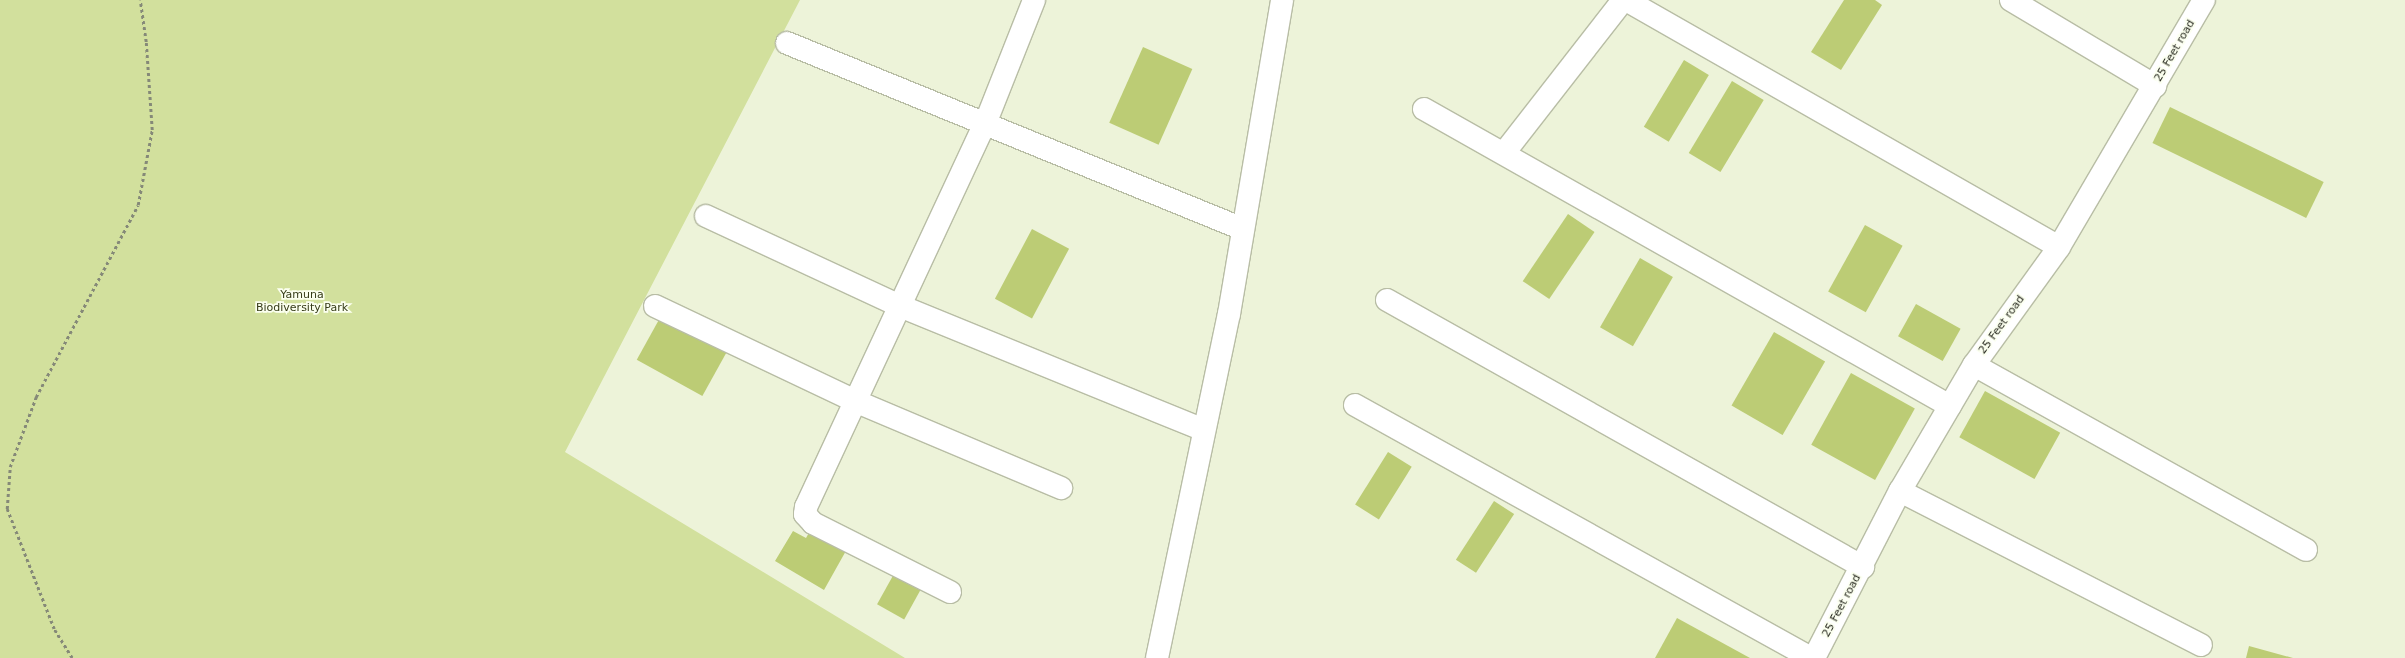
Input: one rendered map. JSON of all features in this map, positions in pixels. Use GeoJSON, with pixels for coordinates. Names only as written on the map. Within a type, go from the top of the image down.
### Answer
{"type":"FeatureCollection","features":[{"type":"Feature","properties":{"kind":"street"},"geometry":{"type":"LineString","coordinates":[[950,592],[813,523],[805,514],[806,507],[985,124],[1034,0]]}},
{"type":"Feature","properties":{"kind":"street"},"geometry":{"type":"LineString","coordinates":[[1157,658],[1204,430],[1243,229],[1282,0]]}},
{"type":"Feature","properties":{"kind":"street"},"geometry":{"type":"LineString","coordinates":[[1504,153],[1624,0],[2059,247]]}},
{"type":"Feature","properties":{"kind":"street"},"geometry":{"type":"LineString","coordinates":[[2011,0],[2155,86]]}},
{"type":"Feature","properties":{"kind":"street","name":"25 Feet road"},"geometry":{"type":"LineString","coordinates":[[1812,658],[1863,567],[1900,491],[1974,365],[2059,247],[2155,86],[2204,0]]}},
{"type":"Feature","properties":{"kind":"street"},"geometry":{"type":"LineString","coordinates":[[787,43],[1243,229]]}},
{"type":"Feature","properties":{"kind":"street"},"geometry":{"type":"LineString","coordinates":[[1424,109],[1950,406]]}},
{"type":"Feature","properties":{"kind":"street"},"geometry":{"type":"LineString","coordinates":[[706,216],[900,306],[1204,430]]}},
{"type":"Feature","properties":{"kind":"street"},"geometry":{"type":"LineString","coordinates":[[1387,300],[1863,567]]}},
{"type":"Feature","properties":{"kind":"street"},"geometry":{"type":"LineString","coordinates":[[655,306],[855,401],[1060,488]]}},
{"type":"Feature","properties":{"kind":"street"},"geometry":{"type":"LineString","coordinates":[[1974,365],[2306,550]]}},
{"type":"Feature","properties":{"kind":"street"},"geometry":{"type":"LineString","coordinates":[[1355,405],[1812,658]]}},
{"type":"Feature","properties":{"kind":"street"},"geometry":{"type":"LineString","coordinates":[[1900,491],[2201,645]]}},
{"type":"Feature","properties":{"kind":"path"},"geometry":{"type":"LineString","coordinates":[[72,658],[54,629],[7,509],[10,467],[36,397],[138,205],[152,130],[146,42],[140,0]]}},
{"type":"Feature","properties":{"kind":"green space","name":"Yamuna Biodiversity Park"},"geometry":{"type":"Polygon","coordinates":[[[0,0],[800,0],[565,452],[905,658],[0,658],[0,0]]]}},
{"type":"Feature","properties":{"kind":"building"},"geometry":{"type":"Polygon","coordinates":[[[1844,0],[1875,0],[1882,5],[1841,70],[1811,52],[1844,0]]]}},
{"type":"Feature","properties":{"kind":"building"},"geometry":{"type":"Polygon","coordinates":[[[1143,47],[1192,69],[1159,145],[1109,123],[1143,47]]]}},
{"type":"Feature","properties":{"kind":"building"},"geometry":{"type":"Polygon","coordinates":[[[1684,60],[1709,75],[1669,142],[1644,127],[1684,60]]]}},
{"type":"Feature","properties":{"kind":"building"},"geometry":{"type":"Polygon","coordinates":[[[1732,81],[1764,100],[1720,172],[1689,153],[1732,81]]]}},
{"type":"Feature","properties":{"kind":"building"},"geometry":{"type":"Polygon","coordinates":[[[2170,107],[2324,182],[2306,218],[2152,143],[2170,107]]]}},
{"type":"Feature","properties":{"kind":"building"},"geometry":{"type":"Polygon","coordinates":[[[1568,214],[1595,232],[1549,299],[1523,281],[1568,214]]]}},
{"type":"Feature","properties":{"kind":"building"},"geometry":{"type":"Polygon","coordinates":[[[1865,225],[1903,246],[1866,312],[1828,291],[1865,225]]]}},
{"type":"Feature","properties":{"kind":"building"},"geometry":{"type":"Polygon","coordinates":[[[1032,229],[1069,249],[1032,318],[995,299],[1032,229]]]}},
{"type":"Feature","properties":{"kind":"building"},"geometry":{"type":"Polygon","coordinates":[[[1640,258],[1673,277],[1633,346],[1600,327],[1640,258]]]}},
{"type":"Feature","properties":{"kind":"building"},"geometry":{"type":"Polygon","coordinates":[[[1916,304],[1961,329],[1943,361],[1898,336],[1916,304]]]}},
{"type":"Feature","properties":{"kind":"building"},"geometry":{"type":"Polygon","coordinates":[[[661,316],[727,352],[702,396],[637,360],[661,316]]]}},
{"type":"Feature","properties":{"kind":"building"},"geometry":{"type":"Polygon","coordinates":[[[1774,332],[1825,362],[1783,435],[1732,406],[1774,332]]]}},
{"type":"Feature","properties":{"kind":"building"},"geometry":{"type":"Polygon","coordinates":[[[1851,373],[1915,408],[1875,480],[1811,445],[1851,373]]]}},
{"type":"Feature","properties":{"kind":"building"},"geometry":{"type":"Polygon","coordinates":[[[1985,391],[2060,433],[2035,479],[1959,437],[1985,391]]]}},
{"type":"Feature","properties":{"kind":"building"},"geometry":{"type":"Polygon","coordinates":[[[1388,452],[1412,467],[1379,519],[1355,505],[1388,452]]]}},
{"type":"Feature","properties":{"kind":"building"},"geometry":{"type":"Polygon","coordinates":[[[1494,501],[1514,514],[1476,573],[1456,560],[1494,501]]]}},
{"type":"Feature","properties":{"kind":"building"},"geometry":{"type":"Polygon","coordinates":[[[811,529],[847,549],[824,590],[775,561],[793,531],[806,538],[811,529]]]}},
{"type":"Feature","properties":{"kind":"building"},"geometry":{"type":"Polygon","coordinates":[[[895,572],[922,587],[904,619],[877,604],[895,572]]]}},
{"type":"Feature","properties":{"kind":"building"},"geometry":{"type":"Polygon","coordinates":[[[1677,618],[1750,658],[1655,658],[1677,618]]]}},
{"type":"Feature","properties":{"kind":"building"},"geometry":{"type":"Polygon","coordinates":[[[2249,646],[2293,658],[2246,658],[2249,646]]]}}]}
